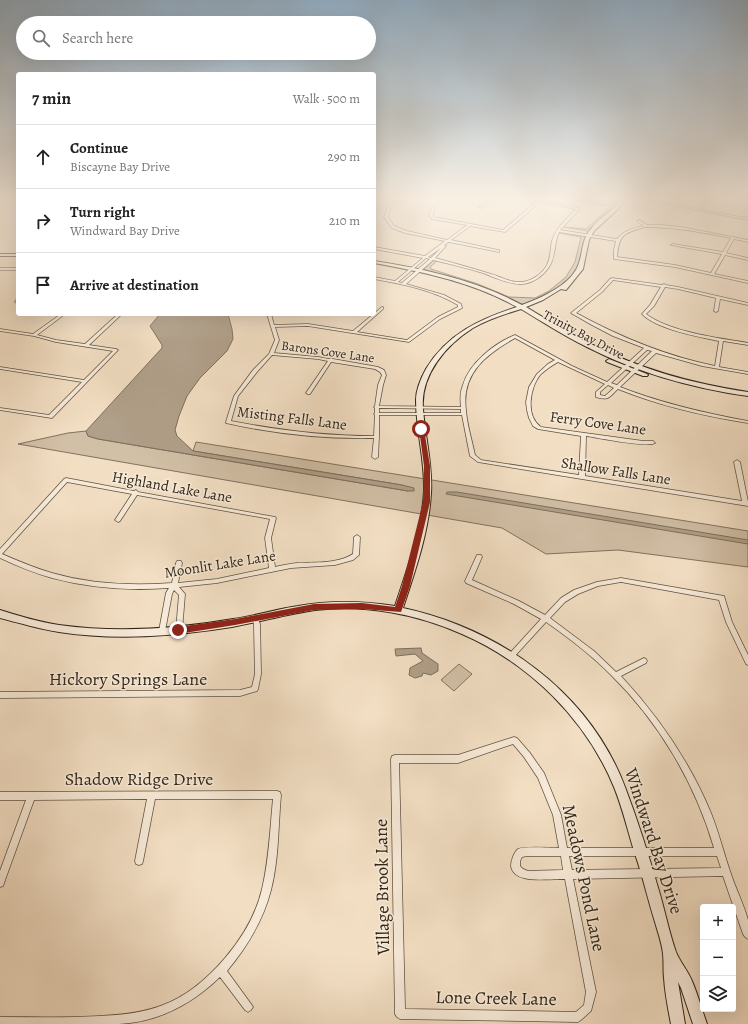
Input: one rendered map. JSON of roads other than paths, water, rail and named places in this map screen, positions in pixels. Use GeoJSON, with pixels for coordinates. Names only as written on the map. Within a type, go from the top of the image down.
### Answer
{"type":"FeatureCollection","features":[{"type":"Feature","properties":{"kind":"street"},"geometry":{"type":"LineString","coordinates":[[396,282],[441,247]]}},
{"type":"Feature","properties":{"kind":"street"},"geometry":{"type":"LineString","coordinates":[[403,284],[433,258],[443,247]]}},
{"type":"Feature","properties":{"kind":"street"},"geometry":{"type":"LineString","coordinates":[[480,247],[498,251]]}},
{"type":"Feature","properties":{"kind":"street"},"geometry":{"type":"LineString","coordinates":[[376,248],[433,258],[477,269],[521,284],[528,283],[546,268],[550,262],[553,247]]}},
{"type":"Feature","properties":{"kind":"street"},"geometry":{"type":"LineString","coordinates":[[398,610],[412,564],[427,502],[427,466],[419,411],[420,388],[430,367],[443,350],[460,335],[483,321],[520,309],[556,295],[562,291],[580,268],[584,247]]}},
{"type":"Feature","properties":{"kind":"street"},"geometry":{"type":"LineString","coordinates":[[617,247],[615,258],[713,273],[748,282]]}},
{"type":"Feature","properties":{"kind":"street"},"geometry":{"type":"LineString","coordinates":[[684,247],[748,259]]}},
{"type":"Feature","properties":{"kind":"street"},"geometry":{"type":"LineString","coordinates":[[713,273],[727,247]]}},
{"type":"Feature","properties":{"kind":"street"},"geometry":{"type":"LineString","coordinates":[[0,255],[16,255]]}},
{"type":"Feature","properties":{"kind":"street","name":"Trinity Bay Drive"},"geometry":{"type":"LineString","coordinates":[[376,262],[419,270],[462,283],[520,309],[583,349],[635,370],[706,392],[748,400]]}},
{"type":"Feature","properties":{"kind":"street"},"geometry":{"type":"LineString","coordinates":[[0,269],[16,269]]}},
{"type":"Feature","properties":{"kind":"street"},"geometry":{"type":"LineString","coordinates":[[274,326],[308,325],[408,340],[439,318],[457,310],[460,306],[456,302],[403,284],[376,278]]}},
{"type":"Feature","properties":{"kind":"street"},"geometry":{"type":"LineString","coordinates":[[748,304],[664,285],[614,279],[610,280],[601,292],[573,312],[602,330],[654,352],[717,368],[748,373]]}},
{"type":"Feature","properties":{"kind":"street"},"geometry":{"type":"LineString","coordinates":[[664,285],[652,306],[644,314],[650,319],[677,329],[721,340],[748,344]]}},
{"type":"Feature","properties":{"kind":"street"},"geometry":{"type":"LineString","coordinates":[[716,311],[718,297]]}},
{"type":"Feature","properties":{"kind":"street"},"geometry":{"type":"LineString","coordinates":[[376,313],[382,308]]}},
{"type":"Feature","properties":{"kind":"street"},"geometry":{"type":"LineString","coordinates":[[34,335],[60,316]]}},
{"type":"Feature","properties":{"kind":"street"},"geometry":{"type":"LineString","coordinates":[[86,345],[118,316]]}},
{"type":"Feature","properties":{"kind":"street"},"geometry":{"type":"LineString","coordinates":[[270,316],[277,340],[271,354]]}},
{"type":"Feature","properties":{"kind":"street"},"geometry":{"type":"LineString","coordinates":[[354,332],[373,316]]}},
{"type":"Feature","properties":{"kind":"street"},"geometry":{"type":"LineString","coordinates":[[0,330],[34,335],[56,341],[116,350],[50,417],[0,409]]}},
{"type":"Feature","properties":{"kind":"street"},"geometry":{"type":"LineString","coordinates":[[375,457],[376,407],[464,414],[464,391],[475,366],[494,347],[514,336],[556,361],[616,388],[662,403],[748,422]]}},
{"type":"Feature","properties":{"kind":"street"},"geometry":{"type":"LineString","coordinates":[[717,368],[721,340]]}},
{"type":"Feature","properties":{"kind":"street"},"geometry":{"type":"LineString","coordinates":[[646,349],[598,392],[598,396],[604,398],[654,352]]}},
{"type":"Feature","properties":{"kind":"street","name":"Barons Cove Lane"},"geometry":{"type":"LineString","coordinates":[[271,354],[331,360],[376,368],[382,371],[384,375],[378,389],[376,407]]}},
{"type":"Feature","properties":{"kind":"street","name":"Misting Falls Lane"},"geometry":{"type":"LineString","coordinates":[[271,354],[236,396],[228,422],[323,437],[376,437]]}},
{"type":"Feature","properties":{"kind":"street"},"geometry":{"type":"LineString","coordinates":[[308,393],[331,360]]}},
{"type":"Feature","properties":{"kind":"street","name":"Ferry Cove Lane"},"geometry":{"type":"LineString","coordinates":[[556,361],[539,374],[529,391],[528,403],[533,423],[540,428],[653,443]]}},
{"type":"Feature","properties":{"kind":"street"},"geometry":{"type":"LineString","coordinates":[[0,368],[85,381]]}},
{"type":"Feature","properties":{"kind":"street","name":"Trinity Bay Drive"},"geometry":{"type":"LineString","coordinates":[[635,370],[748,394]]}},
{"type":"Feature","properties":{"kind":"street"},"geometry":{"type":"LineString","coordinates":[[376,414],[463,408]]}},
{"type":"Feature","properties":{"kind":"street","name":"Shallow Falls Lane"},"geometry":{"type":"LineString","coordinates":[[464,414],[473,456],[480,461],[746,504]]}},
{"type":"Feature","properties":{"kind":"street"},"geometry":{"type":"LineString","coordinates":[[582,477],[584,434]]}},
{"type":"Feature","properties":{"kind":"street"},"geometry":{"type":"LineString","coordinates":[[737,462],[746,504]]}},
{"type":"Feature","properties":{"kind":"street","name":"Highland Lake Lane"},"geometry":{"type":"LineString","coordinates":[[0,553],[66,480],[274,518],[268,538],[272,569]]}},
{"type":"Feature","properties":{"kind":"street"},"geometry":{"type":"LineString","coordinates":[[118,520],[136,492]]}},
{"type":"Feature","properties":{"kind":"street","name":"Moonlit Lake Lane"},"geometry":{"type":"LineString","coordinates":[[0,556],[49,576],[101,585],[153,588],[218,581],[272,569],[351,560],[356,555],[357,537]]}},
{"type":"Feature","properties":{"kind":"street"},"geometry":{"type":"LineString","coordinates":[[479,557],[468,581],[503,596],[545,618],[598,658],[634,694],[653,717],[692,779],[708,815],[748,934]]}},
{"type":"Feature","properties":{"kind":"street"},"geometry":{"type":"LineString","coordinates":[[162,631],[169,593],[174,586],[179,563]]}},
{"type":"Feature","properties":{"kind":"street"},"geometry":{"type":"LineString","coordinates":[[512,655],[563,600],[576,592],[597,584],[621,580],[722,598],[729,622],[748,662]]}},
{"type":"Feature","properties":{"kind":"street"},"geometry":{"type":"LineString","coordinates":[[174,586],[182,594],[178,630]]}},
{"type":"Feature","properties":{"kind":"street","name":"Windward Bay Drive"},"geometry":{"type":"LineString","coordinates":[[0,614],[48,627],[100,633],[178,630],[255,619],[300,609],[327,606],[362,606],[398,610],[422,615],[462,629],[512,655],[556,693],[591,735],[619,786],[648,873],[670,954],[671,983],[678,1024]]}},
{"type":"Feature","properties":{"kind":"street","name":"Hickory Springs Lane"},"geometry":{"type":"LineString","coordinates":[[0,695],[240,693],[254,689],[258,674],[257,624],[255,619]]}},
{"type":"Feature","properties":{"kind":"street"},"geometry":{"type":"LineString","coordinates":[[616,676],[644,661]]}},
{"type":"Feature","properties":{"kind":"street","name":"Meadows Pond Lane"},"geometry":{"type":"LineString","coordinates":[[395,759],[458,759],[514,740],[527,755],[541,776],[557,815],[592,992],[588,1008]]}},
{"type":"Feature","properties":{"kind":"street","name":"Village Brook Lane"},"geometry":{"type":"LineString","coordinates":[[395,759],[400,1014]]}},
{"type":"Feature","properties":{"kind":"street","name":"Shadow Ridge Drive"},"geometry":{"type":"LineString","coordinates":[[0,796],[277,795],[269,875],[262,904],[248,935],[231,960],[220,970]]}},
{"type":"Feature","properties":{"kind":"street"},"geometry":{"type":"LineString","coordinates":[[0,883],[31,796]]}},
{"type":"Feature","properties":{"kind":"street"},"geometry":{"type":"LineString","coordinates":[[138,861],[152,796]]}},
{"type":"Feature","properties":{"kind":"street"},"geometry":{"type":"LineString","coordinates":[[720,852],[526,852],[520,853],[516,858],[515,864],[517,870],[521,874],[726,872]]}},
{"type":"Feature","properties":{"kind":"street","name":"Windward Bay Drive"},"geometry":{"type":"LineString","coordinates":[[670,954],[687,985],[700,1024]]}},
{"type":"Feature","properties":{"kind":"street"},"geometry":{"type":"LineString","coordinates":[[0,1022],[116,1022],[136,1020],[185,998],[220,970],[248,1007]]}},
{"type":"Feature","properties":{"kind":"street","name":"Lone Creek Lane"},"geometry":{"type":"LineString","coordinates":[[400,1014],[578,1017],[588,1008]]}}]}
